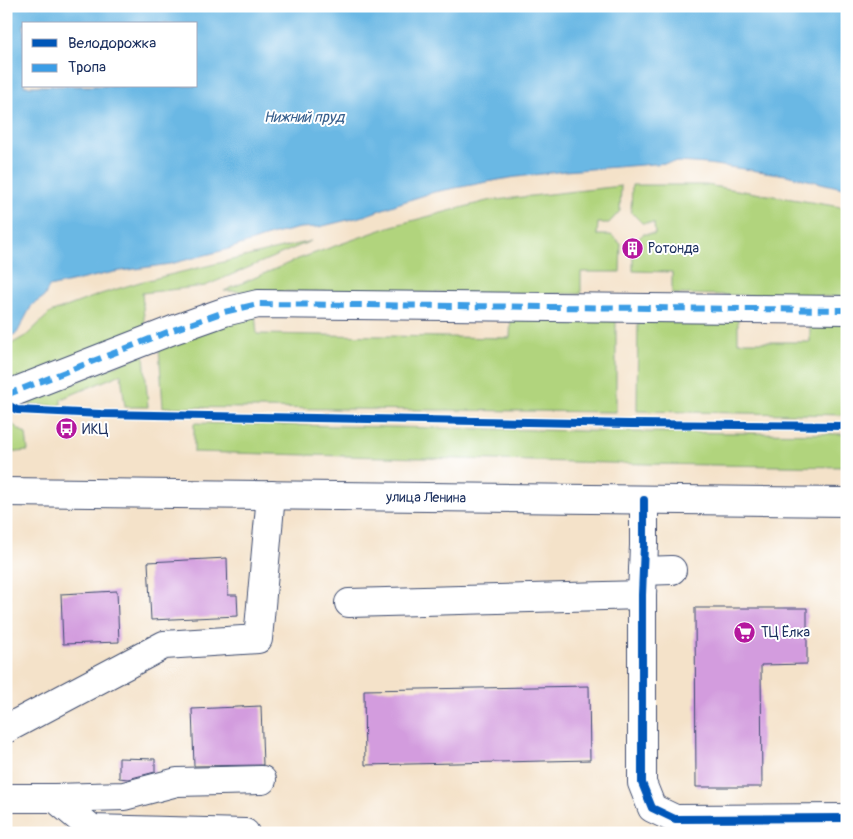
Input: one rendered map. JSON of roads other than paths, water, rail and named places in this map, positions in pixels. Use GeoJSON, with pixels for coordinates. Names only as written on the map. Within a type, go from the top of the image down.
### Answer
{"type":"FeatureCollection","features":[{"type":"Feature","properties":{"kind":"street"},"geometry":{"type":"LineString","coordinates":[[6,395],[173,330],[224,312],[258,304],[847,310]]}},
{"type":"Feature","properties":{"kind":"street","name":"улица Ленина"},"geometry":{"type":"LineString","coordinates":[[6,492],[847,502]]}},
{"type":"Feature","properties":{"kind":"street"},"geometry":{"type":"LineString","coordinates":[[6,730],[164,645],[258,640],[271,495]]}},
{"type":"Feature","properties":{"kind":"street"},"geometry":{"type":"LineString","coordinates":[[644,500],[642,783],[652,808],[675,819],[847,818]]}},
{"type":"Feature","properties":{"kind":"street"},"geometry":{"type":"LineString","coordinates":[[349,603],[642,583],[672,570]]}},
{"type":"Feature","properties":{"kind":"street"},"geometry":{"type":"LineString","coordinates":[[6,798],[124,796],[177,782],[262,780]]}},
{"type":"Feature","properties":{"kind":"street"},"geometry":{"type":"LineString","coordinates":[[55,798],[92,830],[245,833]]}},
{"type":"Feature","properties":{"kind":"water","name":"Нижний пруд"},"geometry":{"type":"Polygon","coordinates":[[[6,6],[847,6],[847,189],[786,175],[708,164],[679,162],[565,171],[509,178],[434,192],[364,216],[319,227],[300,228],[274,234],[225,250],[170,264],[114,272],[49,287],[44,297],[32,305],[17,333],[6,338],[6,6]]]}},
{"type":"Feature","properties":{"kind":"place","name":"Ротонда"},"geometry":{"type":"Point","coordinates":[632,248]}},
{"type":"Feature","properties":{"kind":"place","name":"ИКЦ"},"geometry":{"type":"Point","coordinates":[66,429]}},
{"type":"Feature","properties":{"kind":"place","name":"ТЦ Ёлка"},"geometry":{"type":"Point","coordinates":[745,632]}}]}
